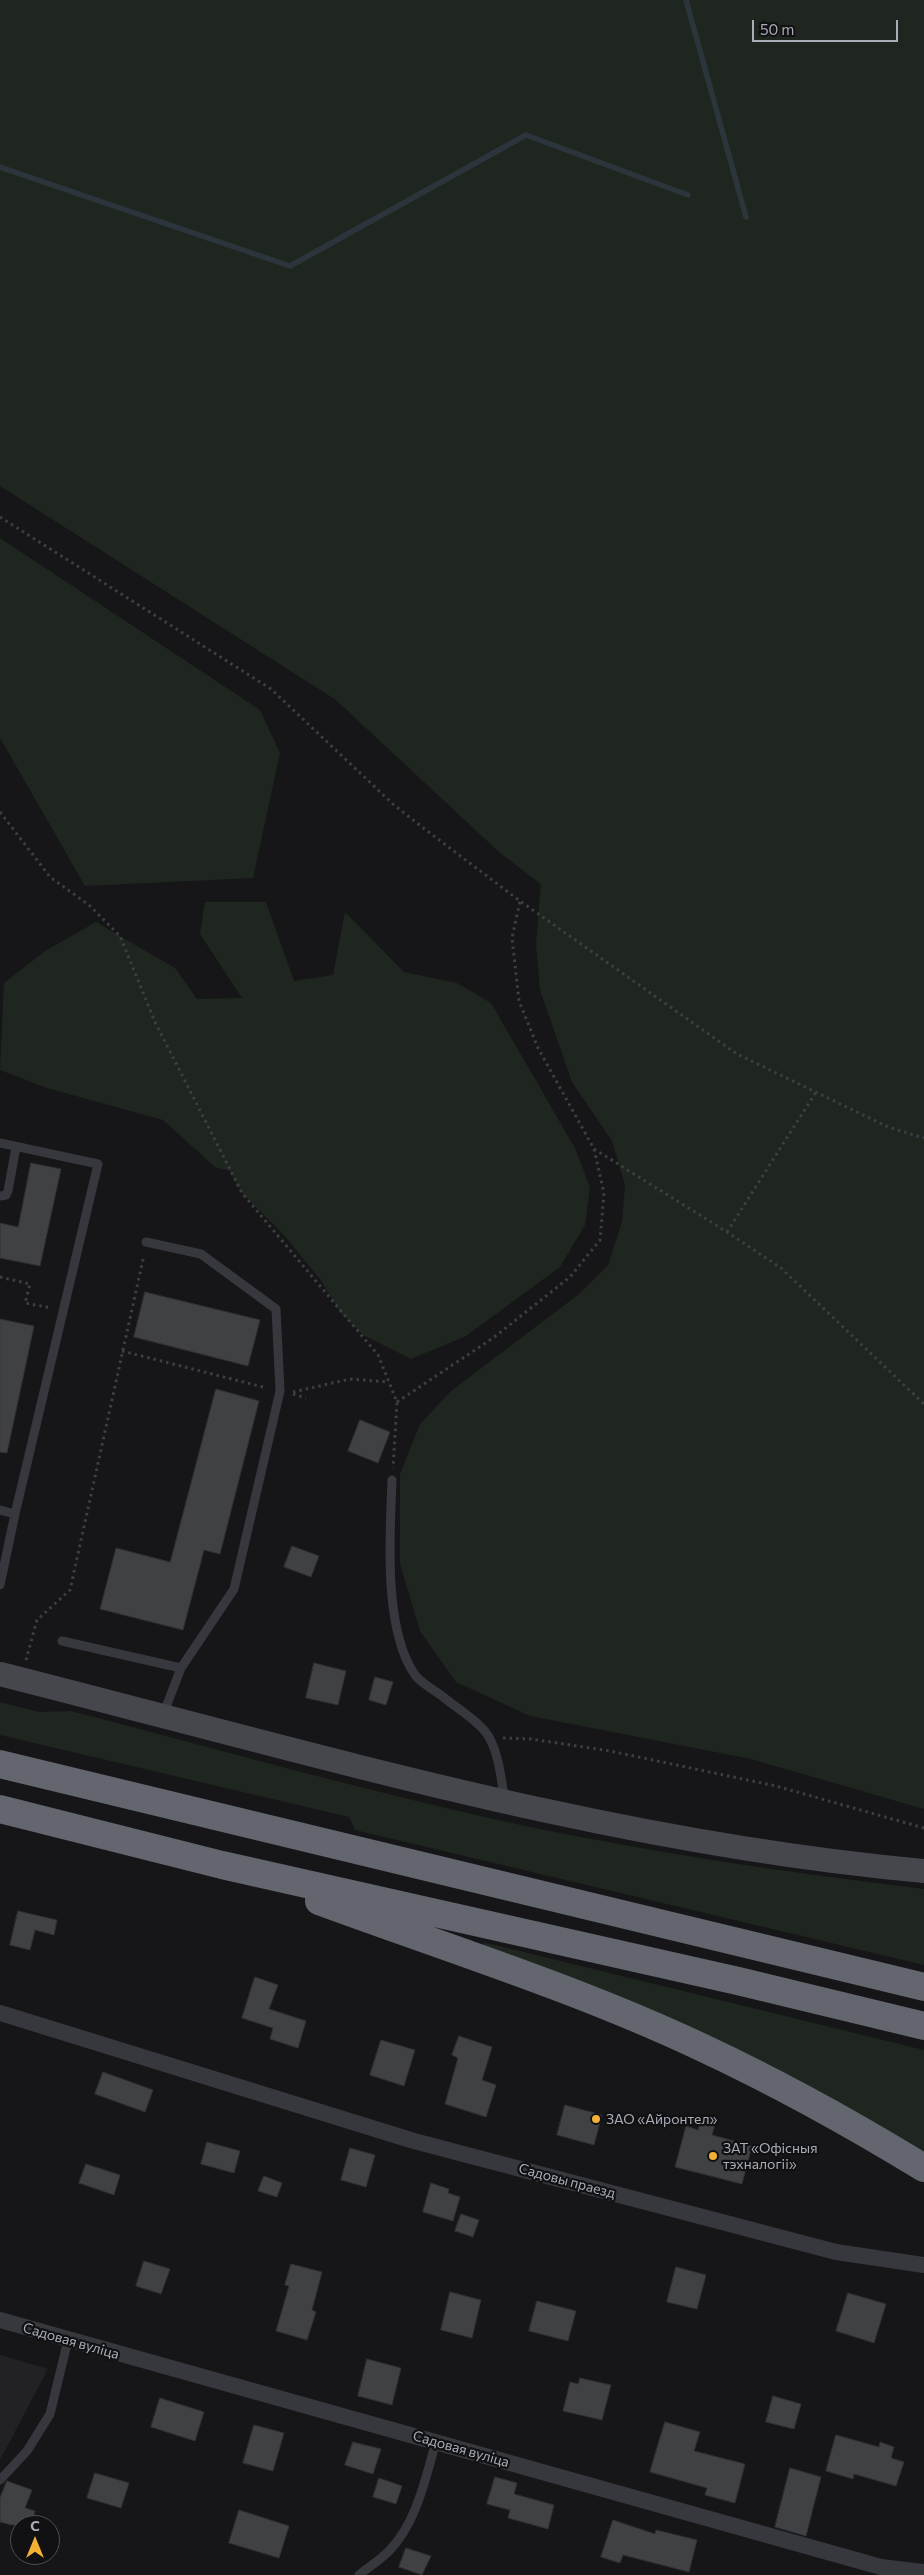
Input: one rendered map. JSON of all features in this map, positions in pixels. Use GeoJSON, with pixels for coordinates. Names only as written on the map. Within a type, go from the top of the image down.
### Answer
{"type":"FeatureCollection","features":[{"type":"Feature","properties":{"kind":"highway"},"geometry":{"type":"LineString","coordinates":[[0,1764],[924,1987]]}},
{"type":"Feature","properties":{"kind":"highway"},"geometry":{"type":"LineString","coordinates":[[0,1809],[222,1865],[548,1938],[924,2026]]}},
{"type":"Feature","properties":{"kind":"highway"},"geometry":{"type":"LineString","coordinates":[[222,1865],[587,1999],[700,2046],[863,2130],[924,2168]]}},
{"type":"Feature","properties":{"kind":"street"},"geometry":{"type":"LineString","coordinates":[[0,1674],[504,1803],[723,1845],[870,1866],[924,1871]]}},
{"type":"Feature","properties":{"kind":"street","name":"Садовы праезд"},"geometry":{"type":"LineString","coordinates":[[0,2013],[214,2077],[414,2141],[836,2252],[924,2265]]}},
{"type":"Feature","properties":{"kind":"street","name":"Садовая вуліца"},"geometry":{"type":"LineString","coordinates":[[0,2320],[881,2567],[924,2572]]}},
{"type":"Feature","properties":{"kind":"lane"},"geometry":{"type":"LineString","coordinates":[[0,1143],[98,1164],[14,1514],[0,1585]]}},
{"type":"Feature","properties":{"kind":"lane"},"geometry":{"type":"LineString","coordinates":[[0,1196],[6,1195],[8,1190],[16,1146]]}},
{"type":"Feature","properties":{"kind":"lane"},"geometry":{"type":"LineString","coordinates":[[146,1242],[202,1254],[276,1309],[280,1391],[234,1589],[181,1668],[163,1715]]}},
{"type":"Feature","properties":{"kind":"lane"},"geometry":{"type":"LineString","coordinates":[[392,1480],[389,1554],[392,1599],[404,1654],[416,1676],[474,1721],[490,1738],[498,1764],[504,1803]]}},
{"type":"Feature","properties":{"kind":"lane"},"geometry":{"type":"LineString","coordinates":[[0,1510],[14,1514]]}},
{"type":"Feature","properties":{"kind":"lane"},"geometry":{"type":"LineString","coordinates":[[62,1641],[181,1668]]}},
{"type":"Feature","properties":{"kind":"lane"},"geometry":{"type":"LineString","coordinates":[[0,2480],[27,2451],[50,2414],[68,2340]]}},
{"type":"Feature","properties":{"kind":"lane"},"geometry":{"type":"LineString","coordinates":[[359,2575],[389,2551],[404,2532],[415,2511],[436,2442]]}},
{"type":"Feature","properties":{"kind":"path"},"geometry":{"type":"LineString","coordinates":[[0,517],[271,689],[394,805],[520,901],[737,1054],[888,1127],[924,1138]]}},
{"type":"Feature","properties":{"kind":"path"},"geometry":{"type":"LineString","coordinates":[[0,812],[50,877],[89,905],[120,936],[155,1022],[242,1194],[378,1355],[397,1402],[392,1480]]}},
{"type":"Feature","properties":{"kind":"path"},"geometry":{"type":"LineString","coordinates":[[397,1402],[493,1338],[570,1277],[600,1240],[604,1193],[594,1149],[538,1048],[519,1001],[512,938],[520,901]]}},
{"type":"Feature","properties":{"kind":"path"},"geometry":{"type":"LineString","coordinates":[[728,1232],[816,1092]]}},
{"type":"Feature","properties":{"kind":"path"},"geometry":{"type":"LineString","coordinates":[[594,1149],[728,1232],[781,1268],[924,1404]]}},
{"type":"Feature","properties":{"kind":"path"},"geometry":{"type":"LineString","coordinates":[[24,1666],[37,1620],[70,1590],[146,1242]]}},
{"type":"Feature","properties":{"kind":"path"},"geometry":{"type":"LineString","coordinates":[[0,1278],[30,1284],[25,1303],[62,1310]]}},
{"type":"Feature","properties":{"kind":"path"},"geometry":{"type":"LineString","coordinates":[[122,1351],[280,1391]]}},
{"type":"Feature","properties":{"kind":"path"},"geometry":{"type":"LineString","coordinates":[[306,1398],[289,1393],[350,1379],[389,1382]]}},
{"type":"Feature","properties":{"kind":"path"},"geometry":{"type":"LineString","coordinates":[[490,1738],[530,1739],[620,1753],[776,1786],[924,1828]]}},
{"type":"Feature","properties":{"kind":"shaded area"},"geometry":{"type":"Polygon","coordinates":[[[0,0],[924,0],[924,1809],[751,1759],[530,1716],[456,1682],[420,1631],[400,1564],[400,1474],[420,1424],[451,1391],[579,1294],[608,1265],[622,1222],[625,1185],[612,1141],[572,1082],[540,990],[536,943],[541,884],[500,853],[336,700],[0,486],[0,0]]]}},
{"type":"Feature","properties":{"kind":"shaded area"},"geometry":{"type":"Polygon","coordinates":[[[0,538],[260,710],[280,753],[253,878],[85,886],[0,738],[0,538]]]}},
{"type":"Feature","properties":{"kind":"shaded area"},"geometry":{"type":"Polygon","coordinates":[[[205,902],[266,902],[294,981],[333,975],[345,912],[404,972],[457,983],[491,1003],[575,1148],[590,1187],[585,1225],[560,1267],[466,1336],[411,1359],[363,1335],[341,1313],[320,1279],[282,1233],[242,1193],[230,1171],[215,1167],[163,1120],[47,1088],[0,1070],[4,983],[45,951],[96,922],[175,968],[197,999],[242,998],[200,934],[205,902]]]}},
{"type":"Feature","properties":{"kind":"shaded area"},"geometry":{"type":"Polygon","coordinates":[[[0,1702],[39,1712],[71,1711],[357,1786],[530,1827],[628,1846],[727,1862],[924,1889],[924,1965],[355,1830],[349,1817],[0,1735],[0,1702]]]}},
{"type":"Feature","properties":{"kind":"shaded area"},"geometry":{"type":"Polygon","coordinates":[[[483,1942],[924,2050],[924,2152],[872,2121],[765,2066],[654,2017],[486,1949],[483,1942]]]}},
{"type":"Feature","properties":{"kind":"shaded area"},"geometry":{"type":"Polygon","coordinates":[[[0,2355],[48,2369],[0,2460],[0,2355]]]}},
{"type":"Feature","properties":{"kind":"building"},"geometry":{"type":"Polygon","coordinates":[[[31,1163],[61,1169],[40,1266],[0,1258],[0,1223],[18,1227],[31,1163]]]}},
{"type":"Feature","properties":{"kind":"building"},"geometry":{"type":"Polygon","coordinates":[[[145,1292],[260,1320],[248,1366],[134,1337],[145,1292]]]}},
{"type":"Feature","properties":{"kind":"building"},"geometry":{"type":"Polygon","coordinates":[[[0,1319],[34,1326],[7,1453],[0,1452],[0,1319]]]}},
{"type":"Feature","properties":{"kind":"building"},"geometry":{"type":"Polygon","coordinates":[[[216,1389],[259,1401],[220,1554],[204,1550],[183,1630],[100,1609],[116,1548],[170,1562],[216,1389]]]}},
{"type":"Feature","properties":{"kind":"building"},"geometry":{"type":"Polygon","coordinates":[[[360,1420],[390,1432],[378,1463],[348,1451],[360,1420]]]}},
{"type":"Feature","properties":{"kind":"building"},"geometry":{"type":"Polygon","coordinates":[[[292,1546],[319,1556],[311,1577],[284,1567],[292,1546]]]}},
{"type":"Feature","properties":{"kind":"building"},"geometry":{"type":"Polygon","coordinates":[[[314,1663],[346,1671],[338,1705],[306,1698],[314,1663]]]}},
{"type":"Feature","properties":{"kind":"building"},"geometry":{"type":"Polygon","coordinates":[[[375,1677],[393,1682],[386,1705],[369,1700],[375,1677]]]}},
{"type":"Feature","properties":{"kind":"building"},"geometry":{"type":"Polygon","coordinates":[[[18,1911],[57,1920],[54,1935],[35,1930],[30,1950],[10,1945],[18,1911]]]}},
{"type":"Feature","properties":{"kind":"building"},"geometry":{"type":"Polygon","coordinates":[[[255,1977],[278,1985],[269,2009],[306,2021],[298,2048],[270,2039],[273,2028],[242,2018],[255,1977]]]}},
{"type":"Feature","properties":{"kind":"building"},"geometry":{"type":"Polygon","coordinates":[[[459,2036],[492,2047],[482,2080],[496,2085],[486,2117],[445,2104],[458,2058],[452,2055],[459,2036]]]}},
{"type":"Feature","properties":{"kind":"building"},"geometry":{"type":"Polygon","coordinates":[[[381,2040],[415,2050],[404,2086],[370,2075],[381,2040]]]}},
{"type":"Feature","properties":{"kind":"building"},"geometry":{"type":"Polygon","coordinates":[[[103,2072],[153,2090],[145,2112],[95,2094],[103,2072]]]}},
{"type":"Feature","properties":{"kind":"building"},"geometry":{"type":"Polygon","coordinates":[[[565,2105],[602,2115],[594,2145],[557,2135],[565,2105]]]}},
{"type":"Feature","properties":{"kind":"building","name":"ЗАТ «Офісныя тэхналогіі»"},"geometry":{"type":"Polygon","coordinates":[[[701,2117],[716,2121],[712,2135],[752,2146],[742,2184],[675,2167],[686,2126],[698,2130],[701,2117]]]}},
{"type":"Feature","properties":{"kind":"building"},"geometry":{"type":"Polygon","coordinates":[[[207,2142],[240,2151],[234,2173],[201,2164],[207,2142]]]}},
{"type":"Feature","properties":{"kind":"building"},"geometry":{"type":"Polygon","coordinates":[[[350,2148],[375,2155],[366,2187],[341,2180],[350,2148]]]}},
{"type":"Feature","properties":{"kind":"building"},"geometry":{"type":"Polygon","coordinates":[[[86,2164],[120,2175],[114,2195],[79,2183],[86,2164]]]}},
{"type":"Feature","properties":{"kind":"building"},"geometry":{"type":"Polygon","coordinates":[[[264,2176],[282,2183],[277,2197],[258,2191],[264,2176]]]}},
{"type":"Feature","properties":{"kind":"building"},"geometry":{"type":"Polygon","coordinates":[[[431,2183],[449,2189],[448,2193],[460,2197],[453,2221],[423,2212],[431,2183]]]}},
{"type":"Feature","properties":{"kind":"building"},"geometry":{"type":"Polygon","coordinates":[[[461,2214],[479,2220],[473,2237],[455,2231],[461,2214]]]}},
{"type":"Feature","properties":{"kind":"building"},"geometry":{"type":"Polygon","coordinates":[[[144,2261],[170,2269],[161,2294],[136,2286],[144,2261]]]}},
{"type":"Feature","properties":{"kind":"building"},"geometry":{"type":"Polygon","coordinates":[[[291,2264],[322,2272],[312,2310],[316,2312],[307,2340],[276,2331],[289,2286],[285,2285],[291,2264]]]}},
{"type":"Feature","properties":{"kind":"building"},"geometry":{"type":"Polygon","coordinates":[[[676,2267],[706,2275],[697,2309],[667,2302],[676,2267]]]}},
{"type":"Feature","properties":{"kind":"building"},"geometry":{"type":"Polygon","coordinates":[[[450,2292],[481,2300],[472,2338],[441,2330],[450,2292]]]}},
{"type":"Feature","properties":{"kind":"building"},"geometry":{"type":"Polygon","coordinates":[[[848,2293],[886,2304],[874,2343],[836,2331],[848,2293]]]}},
{"type":"Feature","properties":{"kind":"building"},"geometry":{"type":"Polygon","coordinates":[[[537,2301],[576,2311],[568,2341],[529,2331],[537,2301]]]}},
{"type":"Feature","properties":{"kind":"building"},"geometry":{"type":"Polygon","coordinates":[[[367,2359],[401,2368],[392,2405],[358,2396],[367,2359]]]}},
{"type":"Feature","properties":{"kind":"building"},"geometry":{"type":"Polygon","coordinates":[[[580,2378],[611,2385],[602,2420],[563,2411],[570,2382],[578,2384],[580,2378]]]}},
{"type":"Feature","properties":{"kind":"building"},"geometry":{"type":"Polygon","coordinates":[[[773,2396],[801,2404],[794,2429],[766,2422],[773,2396]]]}},
{"type":"Feature","properties":{"kind":"building"},"geometry":{"type":"Polygon","coordinates":[[[160,2398],[204,2412],[195,2441],[151,2427],[160,2398]]]}},
{"type":"Feature","properties":{"kind":"building"},"geometry":{"type":"Polygon","coordinates":[[[665,2422],[700,2432],[694,2451],[745,2464],[735,2503],[705,2495],[707,2488],[650,2472],[665,2422]]]}},
{"type":"Feature","properties":{"kind":"building"},"geometry":{"type":"Polygon","coordinates":[[[254,2425],[284,2433],[273,2471],[243,2463],[254,2425]]]}},
{"type":"Feature","properties":{"kind":"building"},"geometry":{"type":"Polygon","coordinates":[[[836,2435],[879,2447],[880,2442],[894,2447],[891,2458],[904,2462],[896,2486],[854,2474],[853,2479],[826,2471],[836,2435]]]}},
{"type":"Feature","properties":{"kind":"building"},"geometry":{"type":"Polygon","coordinates":[[[353,2442],[381,2449],[373,2474],[345,2465],[353,2442]]]}},
{"type":"Feature","properties":{"kind":"building"},"geometry":{"type":"Polygon","coordinates":[[[790,2468],[821,2477],[806,2536],[775,2527],[790,2468]]]}},
{"type":"Feature","properties":{"kind":"building"},"geometry":{"type":"Polygon","coordinates":[[[95,2473],[129,2483],[121,2508],[87,2498],[95,2473]]]}},
{"type":"Feature","properties":{"kind":"building"},"geometry":{"type":"Polygon","coordinates":[[[495,2477],[517,2483],[514,2494],[554,2505],[548,2529],[508,2518],[510,2510],[487,2504],[495,2477]]]}},
{"type":"Feature","properties":{"kind":"building"},"geometry":{"type":"Polygon","coordinates":[[[379,2478],[402,2486],[396,2504],[373,2497],[379,2478]]]}},
{"type":"Feature","properties":{"kind":"building"},"geometry":{"type":"Polygon","coordinates":[[[7,2481],[32,2490],[25,2508],[35,2511],[34,2515],[10,2515],[10,2524],[0,2522],[0,2498],[7,2481]]]}},
{"type":"Feature","properties":{"kind":"building"},"geometry":{"type":"Polygon","coordinates":[[[239,2510],[289,2526],[279,2558],[229,2543],[239,2510]]]}},
{"type":"Feature","properties":{"kind":"building"},"geometry":{"type":"Polygon","coordinates":[[[613,2520],[655,2534],[656,2530],[697,2540],[689,2572],[623,2555],[620,2563],[601,2557],[613,2520]]]}},
{"type":"Feature","properties":{"kind":"building"},"geometry":{"type":"Polygon","coordinates":[[[406,2548],[431,2556],[422,2575],[399,2567],[406,2548]]]}},
{"type":"Feature","properties":{"kind":"waterway"},"geometry":{"type":"LineString","coordinates":[[686,0],[746,217]]}},
{"type":"Feature","properties":{"kind":"waterway"},"geometry":{"type":"LineString","coordinates":[[0,167],[290,266],[526,135],[688,195]]}},
{"type":"Feature","properties":{"kind":"place","name":"ЗАО «Айронтел»"},"geometry":{"type":"Point","coordinates":[596,2119]}},
{"type":"Feature","properties":{"kind":"place","name":"ЗАТ «Офісныя тэхналогіі»"},"geometry":{"type":"Point","coordinates":[713,2156]}}]}
